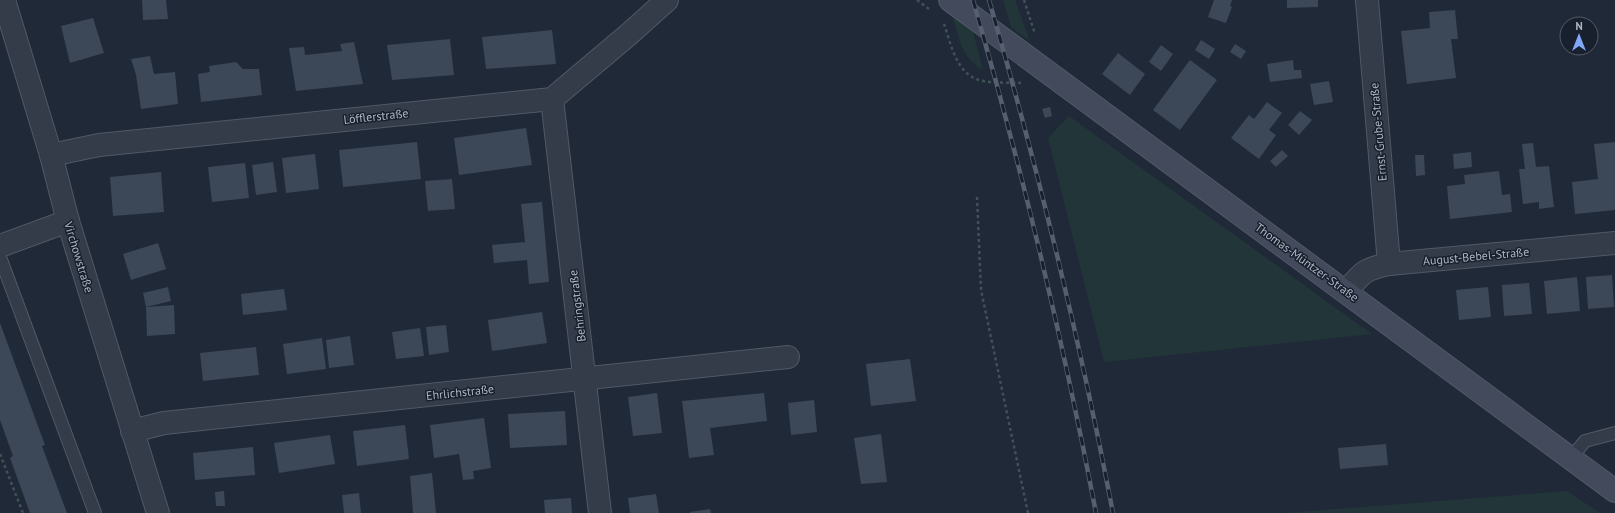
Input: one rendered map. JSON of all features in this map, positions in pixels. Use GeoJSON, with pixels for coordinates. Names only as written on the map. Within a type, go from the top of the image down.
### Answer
{"type":"FeatureCollection","features":[{"type":"Feature","properties":{"kind":"main road","name":"Thomas-Müntzer-Straße"},"geometry":{"type":"LineString","coordinates":[[942,6],[999,35],[1347,291],[1615,491]]}},
{"type":"Feature","properties":{"kind":"street","name":"Virchowstraße"},"geometry":{"type":"LineString","coordinates":[[4,0],[7,41],[51,156],[68,220],[158,513]]}},
{"type":"Feature","properties":{"kind":"street"},"geometry":{"type":"LineString","coordinates":[[552,98],[628,35],[666,0]]}},
{"type":"Feature","properties":{"kind":"street","name":"Ernst-Grube-Straße"},"geometry":{"type":"LineString","coordinates":[[1367,0],[1389,264]]}},
{"type":"Feature","properties":{"kind":"street","name":"Löfflerstraße"},"geometry":{"type":"LineString","coordinates":[[51,156],[74,149],[99,145],[552,98]]}},
{"type":"Feature","properties":{"kind":"street","name":"Behringstraße"},"geometry":{"type":"LineString","coordinates":[[552,98],[600,513]]}},
{"type":"Feature","properties":{"kind":"street"},"geometry":{"type":"LineString","coordinates":[[0,246],[68,220]]}},
{"type":"Feature","properties":{"kind":"street","name":"August-Bebel-Straße"},"geometry":{"type":"LineString","coordinates":[[1347,291],[1359,276],[1370,268],[1389,264],[1615,243]]}},
{"type":"Feature","properties":{"kind":"street","name":"Ehrlichstraße"},"geometry":{"type":"LineString","coordinates":[[132,431],[164,423],[788,357]]}},
{"type":"Feature","properties":{"kind":"lane"},"geometry":{"type":"LineString","coordinates":[[0,257],[95,513]]}},
{"type":"Feature","properties":{"kind":"lane"},"geometry":{"type":"LineString","coordinates":[[1572,458],[1585,441],[1615,433]]}},
{"type":"Feature","properties":{"kind":"path"},"geometry":{"type":"LineString","coordinates":[[917,0],[942,6]]}},
{"type":"Feature","properties":{"kind":"path"},"geometry":{"type":"LineString","coordinates":[[943,22],[954,55],[960,65],[969,74],[979,80],[1026,83]]}},
{"type":"Feature","properties":{"kind":"path"},"geometry":{"type":"LineString","coordinates":[[977,197],[981,290],[1028,513]]}},
{"type":"Feature","properties":{"kind":"path"},"geometry":{"type":"LineString","coordinates":[[0,454],[23,513]]}},
{"type":"Feature","properties":{"kind":"green space"},"geometry":{"type":"Polygon","coordinates":[[[1003,0],[1015,0],[1030,41],[1011,27],[1003,0]]]}},
{"type":"Feature","properties":{"kind":"green space"},"geometry":{"type":"Polygon","coordinates":[[[951,12],[972,28],[983,70],[970,59],[961,45],[951,12]]]}},
{"type":"Feature","properties":{"kind":"green space"},"geometry":{"type":"Polygon","coordinates":[[[1069,116],[1372,334],[1104,362],[1048,138],[1069,116]]]}},
{"type":"Feature","properties":{"kind":"green space"},"geometry":{"type":"Polygon","coordinates":[[[1567,491],[1600,513],[1285,513],[1567,491]]]}},
{"type":"Feature","properties":{"kind":"building"},"geometry":{"type":"Polygon","coordinates":[[[142,0],[166,0],[168,19],[143,20],[142,0]]]}},
{"type":"Feature","properties":{"kind":"building"},"geometry":{"type":"Polygon","coordinates":[[[1214,0],[1232,0],[1230,6],[1232,7],[1226,23],[1208,17],[1214,0]]]}},
{"type":"Feature","properties":{"kind":"building"},"geometry":{"type":"Polygon","coordinates":[[[1287,0],[1318,0],[1318,7],[1287,8],[1287,0]]]}},
{"type":"Feature","properties":{"kind":"building"},"geometry":{"type":"Polygon","coordinates":[[[1455,10],[1458,39],[1451,39],[1456,78],[1407,84],[1401,31],[1430,28],[1429,12],[1455,10]]]}},
{"type":"Feature","properties":{"kind":"building"},"geometry":{"type":"Polygon","coordinates":[[[93,18],[104,53],[70,63],[61,26],[93,18]]]}},
{"type":"Feature","properties":{"kind":"building"},"geometry":{"type":"Polygon","coordinates":[[[552,30],[556,64],[486,69],[482,37],[552,30]]]}},
{"type":"Feature","properties":{"kind":"building"},"geometry":{"type":"Polygon","coordinates":[[[450,39],[454,75],[392,80],[387,45],[450,39]]]}},
{"type":"Feature","properties":{"kind":"building"},"geometry":{"type":"Polygon","coordinates":[[[1201,40],[1215,49],[1209,59],[1195,50],[1201,40]]]}},
{"type":"Feature","properties":{"kind":"building"},"geometry":{"type":"Polygon","coordinates":[[[354,42],[363,84],[296,91],[289,48],[304,47],[305,55],[342,51],[340,44],[354,42]]]}},
{"type":"Feature","properties":{"kind":"building"},"geometry":{"type":"Polygon","coordinates":[[[1235,44],[1246,51],[1241,59],[1230,52],[1235,44]]]}},
{"type":"Feature","properties":{"kind":"building"},"geometry":{"type":"Polygon","coordinates":[[[1161,45],[1173,54],[1161,71],[1149,62],[1161,45]]]}},
{"type":"Feature","properties":{"kind":"building"},"geometry":{"type":"Polygon","coordinates":[[[1118,53],[1145,74],[1130,95],[1102,74],[1118,53]]]}},
{"type":"Feature","properties":{"kind":"building"},"geometry":{"type":"Polygon","coordinates":[[[150,56],[154,74],[175,72],[178,104],[141,109],[136,75],[131,59],[150,56]]]}},
{"type":"Feature","properties":{"kind":"building"},"geometry":{"type":"Polygon","coordinates":[[[1190,60],[1217,80],[1180,130],[1153,110],[1190,60]]]}},
{"type":"Feature","properties":{"kind":"building"},"geometry":{"type":"Polygon","coordinates":[[[1293,60],[1294,70],[1301,70],[1302,78],[1270,82],[1267,64],[1293,60]]]}},
{"type":"Feature","properties":{"kind":"building"},"geometry":{"type":"Polygon","coordinates":[[[236,62],[243,69],[259,69],[262,95],[201,102],[198,74],[210,72],[209,66],[236,62]]]}},
{"type":"Feature","properties":{"kind":"building"},"geometry":{"type":"Polygon","coordinates":[[[1329,81],[1333,102],[1314,105],[1310,84],[1329,81]]]}},
{"type":"Feature","properties":{"kind":"building"},"geometry":{"type":"Polygon","coordinates":[[[1267,102],[1282,113],[1269,130],[1276,135],[1259,159],[1231,138],[1249,115],[1254,119],[1267,102]]]}},
{"type":"Feature","properties":{"kind":"building"},"geometry":{"type":"Polygon","coordinates":[[[1050,107],[1052,116],[1045,118],[1042,109],[1050,107]]]}},
{"type":"Feature","properties":{"kind":"building"},"geometry":{"type":"Polygon","coordinates":[[[1300,111],[1312,120],[1299,135],[1288,125],[1300,111]]]}},
{"type":"Feature","properties":{"kind":"building"},"geometry":{"type":"Polygon","coordinates":[[[526,128],[532,165],[459,175],[454,138],[526,128]]]}},
{"type":"Feature","properties":{"kind":"building"},"geometry":{"type":"Polygon","coordinates":[[[417,142],[421,179],[343,187],[339,150],[417,142]]]}},
{"type":"Feature","properties":{"kind":"building"},"geometry":{"type":"Polygon","coordinates":[[[1615,142],[1615,210],[1575,214],[1572,182],[1598,179],[1594,144],[1615,142]]]}},
{"type":"Feature","properties":{"kind":"building"},"geometry":{"type":"Polygon","coordinates":[[[1533,143],[1536,167],[1549,166],[1554,207],[1539,209],[1539,202],[1523,204],[1519,169],[1525,169],[1522,144],[1533,143]]]}},
{"type":"Feature","properties":{"kind":"building"},"geometry":{"type":"Polygon","coordinates":[[[1282,150],[1288,156],[1276,167],[1270,161],[1282,150]]]}},
{"type":"Feature","properties":{"kind":"building"},"geometry":{"type":"Polygon","coordinates":[[[1471,152],[1472,167],[1454,169],[1453,154],[1471,152]]]}},
{"type":"Feature","properties":{"kind":"building"},"geometry":{"type":"Polygon","coordinates":[[[315,154],[319,189],[286,193],[282,158],[315,154]]]}},
{"type":"Feature","properties":{"kind":"building"},"geometry":{"type":"Polygon","coordinates":[[[1415,155],[1424,155],[1425,175],[1416,176],[1415,155]]]}},
{"type":"Feature","properties":{"kind":"building"},"geometry":{"type":"Polygon","coordinates":[[[273,162],[277,192],[256,195],[252,165],[273,162]]]}},
{"type":"Feature","properties":{"kind":"building"},"geometry":{"type":"Polygon","coordinates":[[[245,163],[249,198],[212,202],[208,167],[245,163]]]}},
{"type":"Feature","properties":{"kind":"building"},"geometry":{"type":"Polygon","coordinates":[[[1499,171],[1502,195],[1510,194],[1512,212],[1450,219],[1447,186],[1465,184],[1464,175],[1499,171]]]}},
{"type":"Feature","properties":{"kind":"building"},"geometry":{"type":"Polygon","coordinates":[[[161,172],[164,212],[113,216],[110,177],[161,172]]]}},
{"type":"Feature","properties":{"kind":"building"},"geometry":{"type":"Polygon","coordinates":[[[452,179],[455,209],[428,211],[425,181],[452,179]]]}},
{"type":"Feature","properties":{"kind":"building"},"geometry":{"type":"Polygon","coordinates":[[[542,202],[549,282],[529,284],[527,260],[494,263],[492,245],[525,242],[521,204],[542,202]]]}},
{"type":"Feature","properties":{"kind":"building"},"geometry":{"type":"Polygon","coordinates":[[[158,243],[166,269],[131,280],[123,254],[158,243]]]}},
{"type":"Feature","properties":{"kind":"building"},"geometry":{"type":"Polygon","coordinates":[[[1612,275],[1614,307],[1588,309],[1586,277],[1612,275]]]}},
{"type":"Feature","properties":{"kind":"building"},"geometry":{"type":"Polygon","coordinates":[[[1577,277],[1580,311],[1547,314],[1544,281],[1577,277]]]}},
{"type":"Feature","properties":{"kind":"building"},"geometry":{"type":"Polygon","coordinates":[[[1529,283],[1532,314],[1504,316],[1502,285],[1529,283]]]}},
{"type":"Feature","properties":{"kind":"building"},"geometry":{"type":"Polygon","coordinates":[[[168,287],[171,301],[146,307],[143,293],[168,287]]]}},
{"type":"Feature","properties":{"kind":"building"},"geometry":{"type":"Polygon","coordinates":[[[1488,287],[1491,317],[1459,320],[1456,290],[1488,287]]]}},
{"type":"Feature","properties":{"kind":"building"},"geometry":{"type":"Polygon","coordinates":[[[284,289],[287,310],[243,315],[241,294],[284,289]]]}},
{"type":"Feature","properties":{"kind":"building"},"geometry":{"type":"Polygon","coordinates":[[[174,305],[175,334],[147,336],[146,307],[174,305]]]}},
{"type":"Feature","properties":{"kind":"building"},"geometry":{"type":"Polygon","coordinates":[[[542,312],[547,343],[492,351],[488,320],[542,312]]]}},
{"type":"Feature","properties":{"kind":"building"},"geometry":{"type":"Polygon","coordinates":[[[0,323],[45,445],[42,446],[67,513],[30,513],[10,458],[13,456],[0,420],[0,323]]]}},
{"type":"Feature","properties":{"kind":"building"},"geometry":{"type":"Polygon","coordinates":[[[446,325],[449,352],[429,355],[426,327],[446,325]]]}},
{"type":"Feature","properties":{"kind":"building"},"geometry":{"type":"Polygon","coordinates":[[[420,328],[424,356],[396,359],[392,332],[420,328]]]}},
{"type":"Feature","properties":{"kind":"building"},"geometry":{"type":"Polygon","coordinates":[[[350,336],[354,365],[329,368],[326,340],[350,336]]]}},
{"type":"Feature","properties":{"kind":"building"},"geometry":{"type":"Polygon","coordinates":[[[322,338],[326,369],[287,374],[283,344],[322,338]]]}},
{"type":"Feature","properties":{"kind":"building"},"geometry":{"type":"Polygon","coordinates":[[[256,347],[259,375],[203,381],[200,353],[256,347]]]}},
{"type":"Feature","properties":{"kind":"building"},"geometry":{"type":"Polygon","coordinates":[[[910,359],[916,401],[871,406],[866,364],[910,359]]]}},
{"type":"Feature","properties":{"kind":"building"},"geometry":{"type":"Polygon","coordinates":[[[657,393],[662,433],[633,436],[628,397],[657,393]]]}},
{"type":"Feature","properties":{"kind":"building"},"geometry":{"type":"Polygon","coordinates":[[[764,393],[767,421],[710,428],[714,455],[689,458],[682,401],[764,393]]]}},
{"type":"Feature","properties":{"kind":"building"},"geometry":{"type":"Polygon","coordinates":[[[814,400],[817,432],[791,435],[788,403],[814,400]]]}},
{"type":"Feature","properties":{"kind":"building"},"geometry":{"type":"Polygon","coordinates":[[[565,411],[567,445],[510,448],[508,414],[565,411]]]}},
{"type":"Feature","properties":{"kind":"building"},"geometry":{"type":"Polygon","coordinates":[[[484,418],[491,468],[473,471],[474,479],[463,480],[459,454],[434,458],[430,425],[484,418]]]}},
{"type":"Feature","properties":{"kind":"building"},"geometry":{"type":"Polygon","coordinates":[[[405,425],[409,459],[357,466],[353,431],[405,425]]]}},
{"type":"Feature","properties":{"kind":"building"},"geometry":{"type":"Polygon","coordinates":[[[881,434],[887,482],[861,484],[854,438],[881,434]]]}},
{"type":"Feature","properties":{"kind":"building"},"geometry":{"type":"Polygon","coordinates":[[[330,435],[335,464],[279,473],[274,443],[330,435]]]}},
{"type":"Feature","properties":{"kind":"building"},"geometry":{"type":"Polygon","coordinates":[[[1386,444],[1388,465],[1340,469],[1338,448],[1386,444]]]}},
{"type":"Feature","properties":{"kind":"building"},"geometry":{"type":"Polygon","coordinates":[[[253,447],[255,475],[195,480],[193,453],[253,447]]]}},
{"type":"Feature","properties":{"kind":"building"},"geometry":{"type":"Polygon","coordinates":[[[432,473],[436,513],[413,513],[410,476],[432,473]]]}},
{"type":"Feature","properties":{"kind":"building"},"geometry":{"type":"Polygon","coordinates":[[[224,491],[225,506],[216,506],[215,492],[224,491]]]}},
{"type":"Feature","properties":{"kind":"building"},"geometry":{"type":"Polygon","coordinates":[[[359,493],[361,513],[344,513],[342,495],[359,493]]]}},
{"type":"Feature","properties":{"kind":"building"},"geometry":{"type":"Polygon","coordinates":[[[656,494],[659,513],[630,513],[628,498],[656,494]]]}},
{"type":"Feature","properties":{"kind":"building"},"geometry":{"type":"Polygon","coordinates":[[[571,498],[572,513],[545,513],[544,500],[571,498]]]}},
{"type":"Feature","properties":{"kind":"building"},"geometry":{"type":"Polygon","coordinates":[[[710,509],[711,513],[690,513],[690,512],[710,509]]]}},
{"type":"Feature","properties":{"kind":"railway"},"geometry":{"type":"LineString","coordinates":[[973,0],[1025,191],[1056,319],[1096,513]]}},
{"type":"Feature","properties":{"kind":"railway"},"geometry":{"type":"LineString","coordinates":[[989,0],[1057,255],[1087,384],[1113,513]]}}]}
